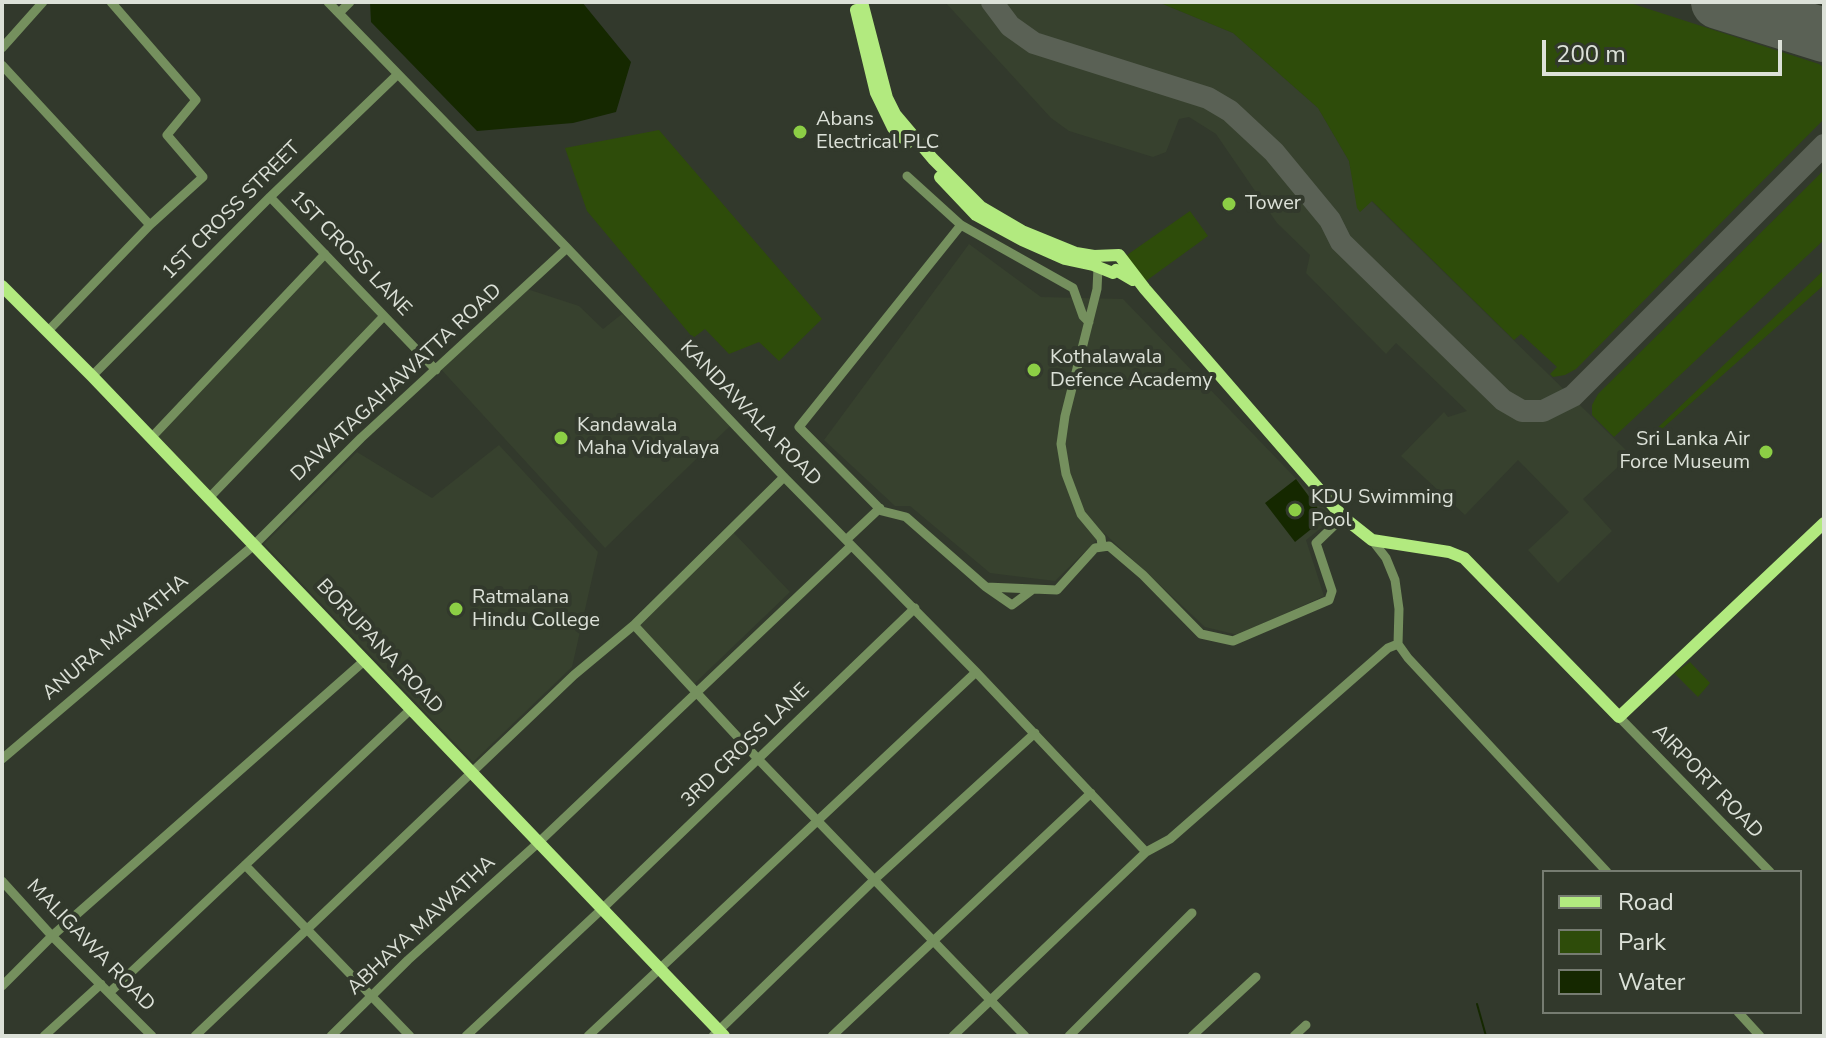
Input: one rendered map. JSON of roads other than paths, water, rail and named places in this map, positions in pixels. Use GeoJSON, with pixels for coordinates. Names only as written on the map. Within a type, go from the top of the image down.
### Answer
{"type":"FeatureCollection","features":[{"type":"Feature","properties":{"kind":"main road"},"geometry":{"type":"LineString","coordinates":[[854,2],[876,93],[893,128],[976,215],[1051,253],[1117,268],[1145,289],[1343,517],[1372,540],[1449,552],[1464,558],[1619,717],[1824,523]]}},
{"type":"Feature","properties":{"kind":"main road"},"geometry":{"type":"LineString","coordinates":[[862,2],[887,98],[903,127],[989,212],[1095,263],[1119,255],[1117,268]]}},
{"type":"Feature","properties":{"kind":"main road","name":"BORUPANA ROAD"},"geometry":{"type":"LineString","coordinates":[[2,286],[209,498],[719,1034]]}},
{"type":"Feature","properties":{"kind":"street"},"geometry":{"type":"LineString","coordinates":[[2,48],[43,2]]}},
{"type":"Feature","properties":{"kind":"street"},"geometry":{"type":"LineString","coordinates":[[47,332],[150,225],[203,177],[167,135],[196,100],[111,2]]}},
{"type":"Feature","properties":{"kind":"street","name":"KANDAWALA ROAD"},"geometry":{"type":"LineString","coordinates":[[328,2],[784,477],[915,608],[1146,852]]}},
{"type":"Feature","properties":{"kind":"street"},"geometry":{"type":"LineString","coordinates":[[339,13],[350,2]]}},
{"type":"Feature","properties":{"kind":"street"},"geometry":{"type":"LineString","coordinates":[[2,65],[150,225]]}},
{"type":"Feature","properties":{"kind":"street","name":"1ST CROSS STREET"},"geometry":{"type":"LineString","coordinates":[[92,376],[398,74]]}},
{"type":"Feature","properties":{"kind":"street"},"geometry":{"type":"LineString","coordinates":[[907,176],[961,225],[1073,288],[1083,316],[1089,322]]}},
{"type":"Feature","properties":{"kind":"street","name":"1ST CROSS LANE"},"geometry":{"type":"LineString","coordinates":[[270,197],[436,370]]}},
{"type":"Feature","properties":{"kind":"street"},"geometry":{"type":"LineString","coordinates":[[961,225],[799,427],[880,508],[886,513],[906,517],[986,587],[1012,605],[1032,589]]}},
{"type":"Feature","properties":{"kind":"street","name":"DAWATAGAHAWATTA ROAD"},"geometry":{"type":"LineString","coordinates":[[254,545],[361,438],[567,248]]}},
{"type":"Feature","properties":{"kind":"street"},"geometry":{"type":"LineString","coordinates":[[151,438],[325,254]]}},
{"type":"Feature","properties":{"kind":"street"},"geometry":{"type":"LineString","coordinates":[[1095,263],[1097,289],[1065,416],[1061,444],[1066,474],[1081,514],[1101,538],[1102,545]]}},
{"type":"Feature","properties":{"kind":"street"},"geometry":{"type":"LineString","coordinates":[[1097,289],[1117,268]]}},
{"type":"Feature","properties":{"kind":"street"},"geometry":{"type":"LineString","coordinates":[[209,498],[384,316]]}},
{"type":"Feature","properties":{"kind":"street"},"geometry":{"type":"LineString","coordinates":[[195,1036],[574,675],[634,625],[784,477]]}},
{"type":"Feature","properties":{"kind":"street","name":"ABHAYA MAWATHA"},"geometry":{"type":"LineString","coordinates":[[331,1036],[698,691],[880,508]]}},
{"type":"Feature","properties":{"kind":"street"},"geometry":{"type":"LineString","coordinates":[[1102,545],[1125,558],[1201,634],[1233,641],[1329,600],[1332,591],[1316,543],[1343,517]]}},
{"type":"Feature","properties":{"kind":"street"},"geometry":{"type":"LineString","coordinates":[[1372,540],[1386,558],[1395,580],[1399,609],[1398,644],[1605,870]]}},
{"type":"Feature","properties":{"kind":"street","name":"ANURA MAWATHA"},"geometry":{"type":"LineString","coordinates":[[2,759],[254,545]]}},
{"type":"Feature","properties":{"kind":"street"},"geometry":{"type":"LineString","coordinates":[[986,587],[1057,590],[1093,550],[1102,545]]}},
{"type":"Feature","properties":{"kind":"street","name":"3RD CROSS LANE"},"geometry":{"type":"LineString","coordinates":[[466,1036],[915,608]]}},
{"type":"Feature","properties":{"kind":"street"},"geometry":{"type":"LineString","coordinates":[[634,625],[758,759],[1025,1036]]}},
{"type":"Feature","properties":{"kind":"street"},"geometry":{"type":"LineString","coordinates":[[953,1036],[1146,852],[1170,839],[1388,648],[1398,644]]}},
{"type":"Feature","properties":{"kind":"street"},"geometry":{"type":"LineString","coordinates":[[2,986],[52,936],[364,661]]}},
{"type":"Feature","properties":{"kind":"street"},"geometry":{"type":"LineString","coordinates":[[588,1036],[976,672]]}},
{"type":"Feature","properties":{"kind":"street"},"geometry":{"type":"LineString","coordinates":[[109,993],[410,710]]}},
{"type":"Feature","properties":{"kind":"street","name":"AIRPORT ROAD"},"geometry":{"type":"LineString","coordinates":[[1619,717],[1768,870]]}},
{"type":"Feature","properties":{"kind":"street"},"geometry":{"type":"LineString","coordinates":[[719,1034],[875,879],[1035,733]]}},
{"type":"Feature","properties":{"kind":"street"},"geometry":{"type":"LineString","coordinates":[[832,1036],[1091,793]]}},
{"type":"Feature","properties":{"kind":"street"},"geometry":{"type":"LineString","coordinates":[[245,865],[410,1036]]}},
{"type":"Feature","properties":{"kind":"street","name":"MALIGAWA ROAD"},"geometry":{"type":"LineString","coordinates":[[2,881],[152,1036]]}},
{"type":"Feature","properties":{"kind":"street"},"geometry":{"type":"LineString","coordinates":[[1069,1036],[1192,913]]}},
{"type":"Feature","properties":{"kind":"street"},"geometry":{"type":"LineString","coordinates":[[1192,1036],[1256,977]]}},
{"type":"Feature","properties":{"kind":"street"},"geometry":{"type":"LineString","coordinates":[[44,1036],[101,984]]}},
{"type":"Feature","properties":{"kind":"street"},"geometry":{"type":"LineString","coordinates":[[1740,1014],[1760,1036]]}},
{"type":"Feature","properties":{"kind":"street"},"geometry":{"type":"LineString","coordinates":[[1294,1036],[1306,1025]]}},
{"type":"Feature","properties":{"kind":"water"},"geometry":{"type":"Polygon","coordinates":[[[370,2],[582,2],[631,62],[616,112],[573,123],[477,131],[371,22],[370,2]]]}},
{"type":"Feature","properties":{"kind":"water","name":"KDU Swimming Pool"},"geometry":{"type":"Polygon","coordinates":[[[1296,479],[1325,518],[1295,542],[1265,503],[1296,479]]]}},
{"type":"Feature","properties":{"kind":"waterway"},"geometry":{"type":"LineString","coordinates":[[1477,1004],[1486,1036]]}},
{"type":"Feature","properties":{"kind":"place","name":"Abans Electrical PLC"},"geometry":{"type":"Point","coordinates":[800,132]}},
{"type":"Feature","properties":{"kind":"place","name":"Tower"},"geometry":{"type":"Point","coordinates":[1229,204]}},
{"type":"Feature","properties":{"kind":"place","name":"Kothalawala Defence Academy"},"geometry":{"type":"Point","coordinates":[1034,370]}},
{"type":"Feature","properties":{"kind":"place","name":"Kandawala Maha Vidyalaya"},"geometry":{"type":"Point","coordinates":[561,438]}},
{"type":"Feature","properties":{"kind":"place","name":"Sri Lanka Air Force Museum"},"geometry":{"type":"Point","coordinates":[1766,452]}},
{"type":"Feature","properties":{"kind":"place","name":"KDU Swimming Pool"},"geometry":{"type":"Point","coordinates":[1295,510]}},
{"type":"Feature","properties":{"kind":"place","name":"Ratmalana Hindu College"},"geometry":{"type":"Point","coordinates":[456,609]}}]}
